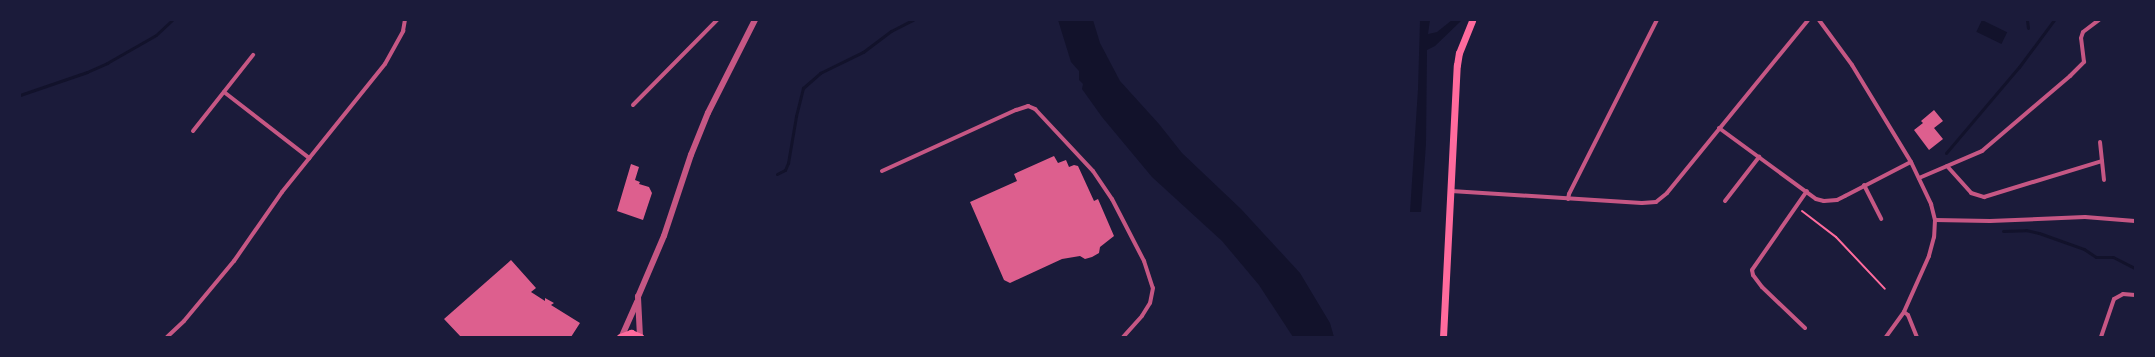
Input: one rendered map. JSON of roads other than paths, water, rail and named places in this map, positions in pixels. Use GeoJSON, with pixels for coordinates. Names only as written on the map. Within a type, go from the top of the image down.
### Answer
{"type":"FeatureCollection","features":[{"type":"Feature","properties":{"kind":"main road"},"geometry":{"type":"LineString","coordinates":[[1443,337],[1459,53],[1472,20]]}},
{"type":"Feature","properties":{"kind":"main road"},"geometry":{"type":"LineString","coordinates":[[621,336],[631,334],[640,337]]}},
{"type":"Feature","properties":{"kind":"street"},"geometry":{"type":"LineString","coordinates":[[167,337],[184,321],[234,261],[282,192],[385,64],[403,30],[405,20]]}},
{"type":"Feature","properties":{"kind":"street"},"geometry":{"type":"LineString","coordinates":[[633,105],[717,20]]}},
{"type":"Feature","properties":{"kind":"street"},"geometry":{"type":"LineString","coordinates":[[621,336],[637,302],[664,236],[691,155],[708,113],[755,20]]}},
{"type":"Feature","properties":{"kind":"street"},"geometry":{"type":"LineString","coordinates":[[1568,199],[1569,194],[1656,20]]}},
{"type":"Feature","properties":{"kind":"street"},"geometry":{"type":"LineString","coordinates":[[1451,191],[1649,204],[1656,202],[1667,193],[1808,20]]}},
{"type":"Feature","properties":{"kind":"street"},"geometry":{"type":"LineString","coordinates":[[1819,20],[1852,65],[1911,162],[1931,204],[1935,220],[1934,237],[1929,256],[1904,312],[1886,337]]}},
{"type":"Feature","properties":{"kind":"street"},"geometry":{"type":"LineString","coordinates":[[1919,178],[1982,151],[2080,67],[2084,56],[2081,38],[2083,32],[2099,20]]}},
{"type":"Feature","properties":{"kind":"street"},"geometry":{"type":"LineString","coordinates":[[193,131],[253,55]]}},
{"type":"Feature","properties":{"kind":"street"},"geometry":{"type":"LineString","coordinates":[[224,92],[309,158]]}},
{"type":"Feature","properties":{"kind":"street"},"geometry":{"type":"LineString","coordinates":[[882,171],[1016,110],[1028,106],[1035,109],[1093,171],[1112,199],[1144,261],[1153,288],[1150,303],[1142,316],[1123,337]]}},
{"type":"Feature","properties":{"kind":"street"},"geometry":{"type":"LineString","coordinates":[[1720,128],[1816,199],[1830,201],[1911,162]]}},
{"type":"Feature","properties":{"kind":"street"},"geometry":{"type":"LineString","coordinates":[[2100,142],[2104,180]]}},
{"type":"Feature","properties":{"kind":"street"},"geometry":{"type":"LineString","coordinates":[[1725,201],[1760,157]]}},
{"type":"Feature","properties":{"kind":"street"},"geometry":{"type":"LineString","coordinates":[[1947,166],[1971,193],[1984,197],[2102,161]]}},
{"type":"Feature","properties":{"kind":"street"},"geometry":{"type":"LineString","coordinates":[[1864,185],[1881,219]]}},
{"type":"Feature","properties":{"kind":"street"},"geometry":{"type":"LineString","coordinates":[[1805,328],[1762,287],[1753,275],[1752,270],[1807,191]]}},
{"type":"Feature","properties":{"kind":"street"},"geometry":{"type":"LineString","coordinates":[[1935,220],[1990,221],[2085,217],[2135,221]]}},
{"type":"Feature","properties":{"kind":"street"},"geometry":{"type":"LineString","coordinates":[[2101,337],[2114,299],[2123,294],[2135,295]]}},
{"type":"Feature","properties":{"kind":"street"},"geometry":{"type":"LineString","coordinates":[[637,302],[640,337]]}},
{"type":"Feature","properties":{"kind":"street"},"geometry":{"type":"LineString","coordinates":[[1904,312],[1908,315],[1917,337]]}},
{"type":"Feature","properties":{"kind":"waterway"},"geometry":{"type":"LineString","coordinates":[[20,95],[87,72],[107,63],[156,35],[172,20]]}},
{"type":"Feature","properties":{"kind":"waterway"},"geometry":{"type":"LineString","coordinates":[[777,174],[785,170],[788,163],[796,116],[803,88],[820,73],[863,52],[891,31],[913,20]]}},
{"type":"Feature","properties":{"kind":"waterway"},"geometry":{"type":"LineString","coordinates":[[2027,20],[2028,28]]}},
{"type":"Feature","properties":{"kind":"waterway"},"geometry":{"type":"LineString","coordinates":[[1946,153],[2019,67],[2054,20]]}},
{"type":"Feature","properties":{"kind":"waterway"},"geometry":{"type":"LineString","coordinates":[[2003,231],[2026,230],[2039,233],[2084,249],[2096,257],[2113,257],[2135,268]]}}]}
